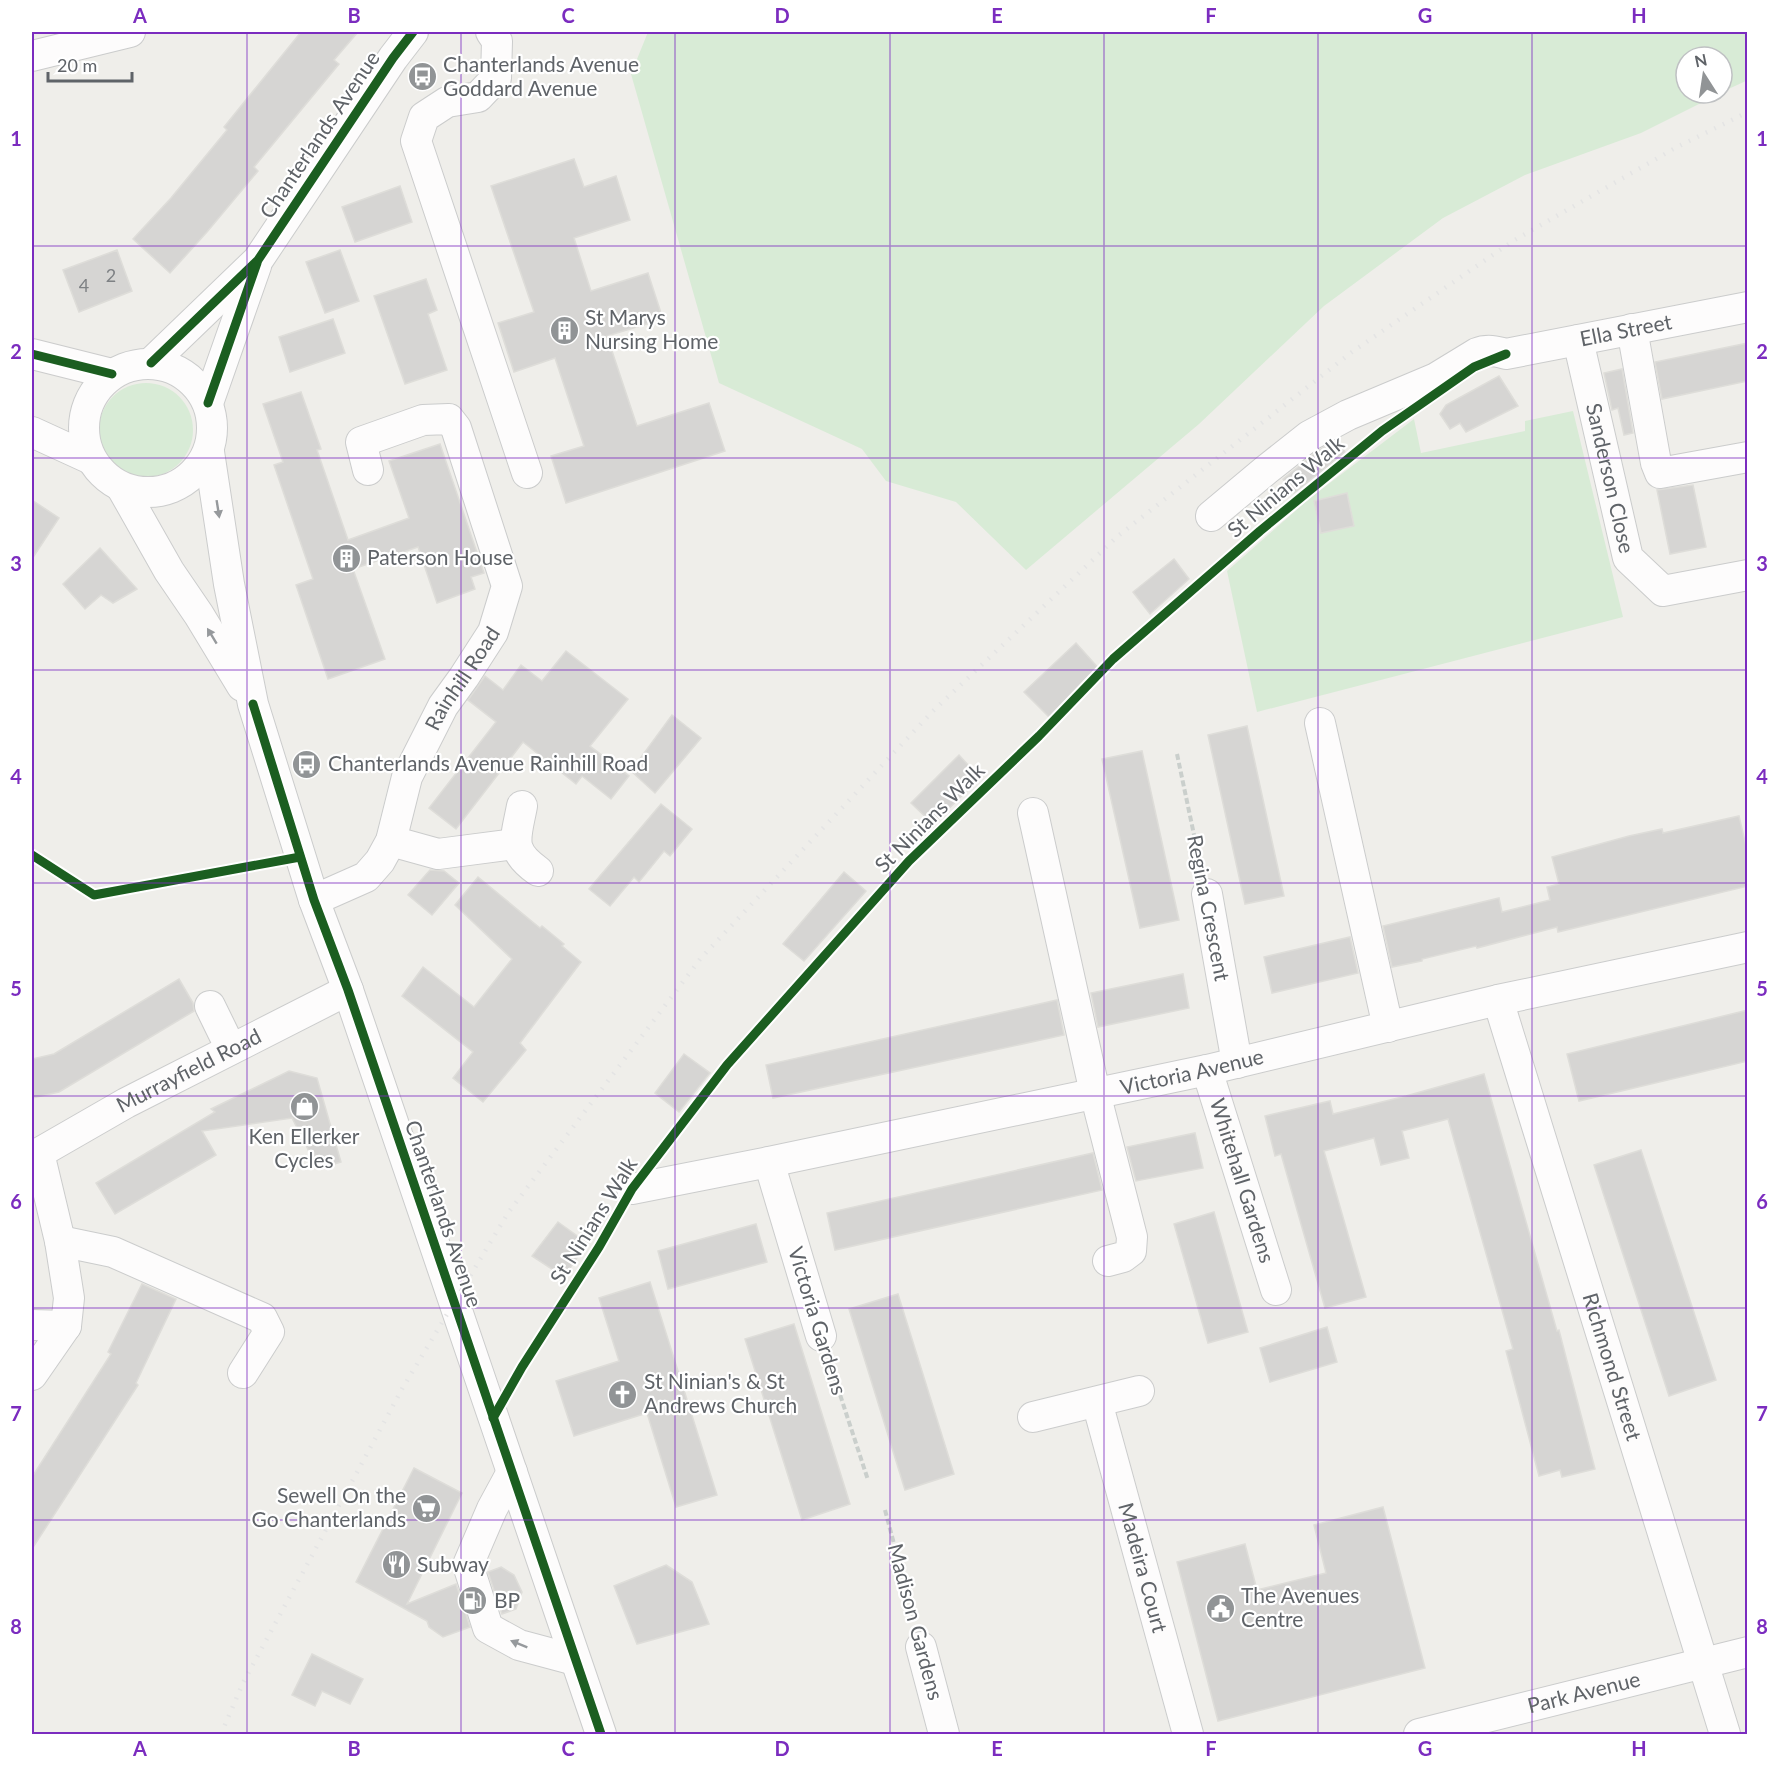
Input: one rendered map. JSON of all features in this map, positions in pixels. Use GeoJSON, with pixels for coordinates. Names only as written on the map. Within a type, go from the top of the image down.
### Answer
{"type":"FeatureCollection","features":[{"type":"Feature","properties":{"kind":"street","name":"Chanterlands Avenue"},"geometry":{"type":"LineString","coordinates":[[151,363],[258,260],[393,58],[413,32]]}},
{"type":"Feature","properties":{"kind":"street"},"geometry":{"type":"LineString","coordinates":[[491,32],[497,41],[496,78],[478,97],[447,102],[424,117],[416,141],[527,473]]}},
{"type":"Feature","properties":{"kind":"street"},"geometry":{"type":"LineString","coordinates":[[32,56],[112,34]]}},
{"type":"Feature","properties":{"kind":"street","name":"Chanterlands Avenue"},"geometry":{"type":"LineString","coordinates":[[208,403],[258,260]]}},
{"type":"Feature","properties":{"kind":"street","name":"Ella Street"},"geometry":{"type":"LineString","coordinates":[[1211,516],[1309,436],[1383,399],[1436,378],[1484,350],[1506,354],[1748,307]]}},
{"type":"Feature","properties":{"kind":"street"},"geometry":{"type":"LineString","coordinates":[[1632,329],[1656,464],[1660,473],[1748,457]]}},
{"type":"Feature","properties":{"kind":"street","name":"Sanderson Close"},"geometry":{"type":"LineString","coordinates":[[1578,340],[1628,558],[1663,591],[1748,575]]}},
{"type":"Feature","properties":{"kind":"street"},"geometry":{"type":"LineString","coordinates":[[32,354],[112,374]]}},
{"type":"Feature","properties":{"kind":"street"},"geometry":{"type":"LineString","coordinates":[[32,432],[91,459],[122,488],[153,493],[192,476],[209,452],[213,427],[208,403],[186,376],[151,363],[136,364],[112,374],[90,398],[83,431],[91,459]]}},
{"type":"Feature","properties":{"kind":"street","name":"Rainhill Road"},"geometry":{"type":"LineString","coordinates":[[314,900],[366,877],[380,861],[392,841],[406,777],[443,706],[494,632],[507,586],[456,428],[448,419],[423,420],[361,442],[368,470]]}},
{"type":"Feature","properties":{"kind":"street","name":"Chanterlands Avenue"},"geometry":{"type":"LineString","coordinates":[[209,452],[229,584],[252,704],[314,900],[348,990],[601,1734]]}},
{"type":"Feature","properties":{"kind":"street","name":"Chanterlands Avenue"},"geometry":{"type":"LineString","coordinates":[[122,488],[169,571],[199,615],[252,704]]}},
{"type":"Feature","properties":{"kind":"street"},"geometry":{"type":"LineString","coordinates":[[1320,723],[1388,1027]]}},
{"type":"Feature","properties":{"kind":"street"},"geometry":{"type":"LineString","coordinates":[[522,806],[515,844],[524,861],[538,871]]}},
{"type":"Feature","properties":{"kind":"street"},"geometry":{"type":"LineString","coordinates":[[1033,813],[1095,1093],[1132,1236],[1131,1251],[1123,1257],[1108,1261]]}},
{"type":"Feature","properties":{"kind":"street"},"geometry":{"type":"LineString","coordinates":[[392,841],[438,854],[515,844]]}},
{"type":"Feature","properties":{"kind":"street","name":"Regina Crescent"},"geometry":{"type":"LineString","coordinates":[[1207,894],[1237,1063]]}},
{"type":"Feature","properties":{"kind":"street","name":"Victoria Avenue"},"geometry":{"type":"LineString","coordinates":[[632,1189],[1207,1070],[1498,1000],[1748,947]]}},
{"type":"Feature","properties":{"kind":"street","name":"Murrayfield Road"},"geometry":{"type":"LineString","coordinates":[[35,1153],[231,1048],[348,990]]}},
{"type":"Feature","properties":{"kind":"street","name":"Richmond Street"},"geometry":{"type":"LineString","coordinates":[[1498,1000],[1725,1734]]}},
{"type":"Feature","properties":{"kind":"street"},"geometry":{"type":"LineString","coordinates":[[210,1006],[231,1048]]}},
{"type":"Feature","properties":{"kind":"street","name":"Whitehall Gardens"},"geometry":{"type":"LineString","coordinates":[[1207,1070],[1276,1290]]}},
{"type":"Feature","properties":{"kind":"street"},"geometry":{"type":"LineString","coordinates":[[32,1375],[66,1326],[69,1298],[60,1241],[35,1153]]}},
{"type":"Feature","properties":{"kind":"street","name":"Victoria Gardens"},"geometry":{"type":"LineString","coordinates":[[769,1162],[821,1336]]}},
{"type":"Feature","properties":{"kind":"street"},"geometry":{"type":"LineString","coordinates":[[60,1241],[113,1252],[262,1318],[268,1332],[243,1373]]}},
{"type":"Feature","properties":{"kind":"street"},"geometry":{"type":"LineString","coordinates":[[32,1325],[66,1326]]}},
{"type":"Feature","properties":{"kind":"street"},"geometry":{"type":"LineString","coordinates":[[1033,1417],[1139,1391]]}},
{"type":"Feature","properties":{"kind":"street","name":"Madeira Court"},"geometry":{"type":"LineString","coordinates":[[1097,1402],[1188,1734]]}},
{"type":"Feature","properties":{"kind":"street"},"geometry":{"type":"LineString","coordinates":[[512,1472],[492,1509],[468,1565],[484,1637],[575,1660]]}},
{"type":"Feature","properties":{"kind":"street","name":"Madison Gardens"},"geometry":{"type":"LineString","coordinates":[[921,1647],[944,1734]]}},
{"type":"Feature","properties":{"kind":"street","name":"Park Avenue"},"geometry":{"type":"LineString","coordinates":[[1419,1734],[1748,1652]]}},
{"type":"Feature","properties":{"kind":"green space"},"geometry":{"type":"Polygon","coordinates":[[[648,32],[1747,32],[1748,80],[1734,86],[1734,45],[1674,45],[1674,105],[1697,105],[1641,133],[1525,175],[1443,218],[1324,306],[1199,424],[1026,570],[956,502],[886,481],[862,449],[719,383],[631,74],[648,32]]]}},
{"type":"Feature","properties":{"kind":"green space"},"geometry":{"type":"Polygon","coordinates":[[[146,383],[164,387],[179,397],[189,412],[193,430],[189,448],[179,463],[164,473],[146,477],[128,473],[113,463],[103,448],[99,430],[103,412],[113,397],[128,387],[146,383]]]}},
{"type":"Feature","properties":{"kind":"green space"},"geometry":{"type":"Polygon","coordinates":[[[1573,411],[1623,617],[1257,712],[1227,571],[1310,498],[1414,419],[1421,453],[1525,431],[1525,421],[1573,411]]]}},
{"type":"Feature","properties":{"kind":"building"},"geometry":{"type":"Polygon","coordinates":[[[301,32],[358,32],[334,60],[339,64],[254,167],[258,171],[170,273],[133,239],[171,198],[227,130],[224,127],[301,32]]]}},
{"type":"Feature","properties":{"kind":"building","name":"St Marys Nursing Home"},"geometry":{"type":"Polygon","coordinates":[[[574,159],[584,187],[616,176],[630,220],[574,238],[591,291],[648,273],[663,319],[607,336],[637,426],[709,403],[725,451],[566,503],[551,456],[584,446],[555,358],[514,372],[498,323],[534,312],[491,186],[574,159]]]}},
{"type":"Feature","properties":{"kind":"building"},"geometry":{"type":"Polygon","coordinates":[[[400,186],[412,222],[355,242],[342,207],[400,186]]]}},
{"type":"Feature","properties":{"kind":"building"},"geometry":{"type":"Polygon","coordinates":[[[117,250],[132,291],[79,312],[63,270],[117,250]]]}},
{"type":"Feature","properties":{"kind":"building"},"geometry":{"type":"Polygon","coordinates":[[[340,250],[359,301],[325,313],[306,262],[340,250]]]}},
{"type":"Feature","properties":{"kind":"building"},"geometry":{"type":"Polygon","coordinates":[[[426,279],[437,310],[428,314],[447,370],[405,384],[374,296],[426,279]]]}},
{"type":"Feature","properties":{"kind":"building"},"geometry":{"type":"Polygon","coordinates":[[[333,319],[345,353],[290,372],[279,337],[333,319]]]}},
{"type":"Feature","properties":{"kind":"building"},"geometry":{"type":"Polygon","coordinates":[[[1748,343],[1748,381],[1662,399],[1655,362],[1748,343]]]}},
{"type":"Feature","properties":{"kind":"building"},"geometry":{"type":"Polygon","coordinates":[[[1622,369],[1633,433],[1624,435],[1618,408],[1612,410],[1604,373],[1622,369]]]}},
{"type":"Feature","properties":{"kind":"building"},"geometry":{"type":"Polygon","coordinates":[[[1499,376],[1518,406],[1466,432],[1460,423],[1450,429],[1440,414],[1446,405],[1499,376]]]}},
{"type":"Feature","properties":{"kind":"building","name":"Paterson House"},"geometry":{"type":"Polygon","coordinates":[[[301,392],[321,449],[317,450],[348,540],[409,518],[389,461],[440,444],[484,573],[471,577],[475,589],[437,603],[418,547],[353,569],[385,659],[328,679],[296,585],[313,579],[274,465],[283,462],[263,404],[301,392]]]}},
{"type":"Feature","properties":{"kind":"building"},"geometry":{"type":"Polygon","coordinates":[[[1337,440],[1345,452],[1294,493],[1283,479],[1319,450],[1337,440]]]}},
{"type":"Feature","properties":{"kind":"building"},"geometry":{"type":"Polygon","coordinates":[[[1693,485],[1706,547],[1670,554],[1657,490],[1693,485]]]}},
{"type":"Feature","properties":{"kind":"building"},"geometry":{"type":"Polygon","coordinates":[[[1347,493],[1354,526],[1321,533],[1314,501],[1347,493]]]}},
{"type":"Feature","properties":{"kind":"building"},"geometry":{"type":"Polygon","coordinates":[[[32,500],[59,518],[32,559],[32,500]]]}},
{"type":"Feature","properties":{"kind":"building"},"geometry":{"type":"Polygon","coordinates":[[[100,548],[137,589],[113,603],[101,595],[85,609],[63,584],[100,548]]]}},
{"type":"Feature","properties":{"kind":"building"},"geometry":{"type":"Polygon","coordinates":[[[1174,559],[1189,579],[1150,614],[1133,592],[1174,559]]]}},
{"type":"Feature","properties":{"kind":"building"},"geometry":{"type":"Polygon","coordinates":[[[1076,643],[1101,671],[1053,721],[1024,692],[1076,643]]]}},
{"type":"Feature","properties":{"kind":"building"},"geometry":{"type":"Polygon","coordinates":[[[566,651],[628,699],[590,746],[629,776],[611,799],[582,776],[576,784],[523,742],[456,829],[429,808],[496,722],[468,700],[485,676],[503,690],[521,665],[542,681],[566,651]]]}},
{"type":"Feature","properties":{"kind":"building"},"geometry":{"type":"Polygon","coordinates":[[[672,715],[701,738],[655,793],[631,771],[672,715]]]}},
{"type":"Feature","properties":{"kind":"building"},"geometry":{"type":"Polygon","coordinates":[[[1247,726],[1284,896],[1245,904],[1208,735],[1247,726]]]}},
{"type":"Feature","properties":{"kind":"building"},"geometry":{"type":"Polygon","coordinates":[[[1142,751],[1179,920],[1140,928],[1102,759],[1142,751]]]}},
{"type":"Feature","properties":{"kind":"building"},"geometry":{"type":"Polygon","coordinates":[[[959,755],[980,778],[933,824],[911,803],[959,755]]]}},
{"type":"Feature","properties":{"kind":"building"},"geometry":{"type":"Polygon","coordinates":[[[661,804],[692,829],[670,856],[664,851],[639,882],[634,877],[610,906],[589,889],[661,804]]]}},
{"type":"Feature","properties":{"kind":"building"},"geometry":{"type":"Polygon","coordinates":[[[1739,816],[1748,854],[1748,886],[1558,932],[1557,927],[1392,967],[1383,926],[1499,898],[1502,912],[1550,900],[1547,887],[1559,884],[1552,857],[1629,836],[1662,829],[1663,833],[1739,816]]]}},
{"type":"Feature","properties":{"kind":"building"},"geometry":{"type":"Polygon","coordinates":[[[430,870],[444,871],[459,883],[432,915],[408,895],[430,870]]]}},
{"type":"Feature","properties":{"kind":"building"},"geometry":{"type":"Polygon","coordinates":[[[844,872],[866,891],[804,961],[783,944],[844,872]]]}},
{"type":"Feature","properties":{"kind":"building"},"geometry":{"type":"Polygon","coordinates":[[[478,877],[540,928],[542,926],[564,944],[562,946],[581,962],[520,1043],[526,1050],[483,1102],[453,1078],[473,1052],[402,996],[423,967],[474,1007],[512,959],[455,905],[478,877]]]}},
{"type":"Feature","properties":{"kind":"building"},"geometry":{"type":"Polygon","coordinates":[[[1350,937],[1358,973],[1272,993],[1264,957],[1350,937]]]}},
{"type":"Feature","properties":{"kind":"building"},"geometry":{"type":"Polygon","coordinates":[[[1183,974],[1189,1008],[1098,1027],[1091,993],[1183,974]]]}},
{"type":"Feature","properties":{"kind":"building"},"geometry":{"type":"Polygon","coordinates":[[[179,979],[193,1003],[194,1011],[59,1092],[32,1098],[32,1059],[54,1054],[179,979]]]}},
{"type":"Feature","properties":{"kind":"building"},"geometry":{"type":"Polygon","coordinates":[[[1057,1000],[1064,1035],[773,1098],[766,1065],[1057,1000]]]}},
{"type":"Feature","properties":{"kind":"building"},"geometry":{"type":"Polygon","coordinates":[[[1748,1010],[1748,1061],[1579,1101],[1567,1054],[1748,1010]]]}},
{"type":"Feature","properties":{"kind":"building"},"geometry":{"type":"Polygon","coordinates":[[[684,1054],[710,1073],[679,1112],[655,1093],[684,1054]]]}},
{"type":"Feature","properties":{"kind":"building"},"geometry":{"type":"Polygon","coordinates":[[[289,1071],[317,1078],[341,1162],[318,1169],[292,1118],[202,1131],[216,1155],[115,1214],[96,1183],[215,1112],[211,1109],[289,1071]]]}},
{"type":"Feature","properties":{"kind":"building"},"geometry":{"type":"Polygon","coordinates":[[[1484,1074],[1557,1331],[1559,1330],[1595,1469],[1562,1477],[1560,1470],[1539,1476],[1506,1351],[1513,1349],[1448,1119],[1402,1131],[1409,1158],[1381,1165],[1374,1138],[1324,1151],[1366,1297],[1325,1308],[1281,1154],[1275,1156],[1265,1116],[1330,1101],[1333,1114],[1484,1074]]]}},
{"type":"Feature","properties":{"kind":"building"},"geometry":{"type":"Polygon","coordinates":[[[1195,1133],[1203,1168],[1136,1181],[1127,1147],[1195,1133]]]}},
{"type":"Feature","properties":{"kind":"building"},"geometry":{"type":"Polygon","coordinates":[[[1641,1150],[1716,1380],[1669,1396],[1594,1165],[1641,1150]]]}},
{"type":"Feature","properties":{"kind":"building"},"geometry":{"type":"Polygon","coordinates":[[[1093,1153],[1102,1190],[835,1250],[827,1213],[1093,1153]]]}},
{"type":"Feature","properties":{"kind":"building"},"geometry":{"type":"Polygon","coordinates":[[[1214,1212],[1248,1332],[1208,1343],[1174,1224],[1214,1212]]]}},
{"type":"Feature","properties":{"kind":"building"},"geometry":{"type":"Polygon","coordinates":[[[558,1222],[587,1243],[564,1277],[532,1256],[558,1222]]]}},
{"type":"Feature","properties":{"kind":"building"},"geometry":{"type":"Polygon","coordinates":[[[756,1224],[767,1262],[668,1289],[658,1251],[756,1224]]]}},
{"type":"Feature","properties":{"kind":"building","name":"St Ninian's & St Andrews Church"},"geometry":{"type":"Polygon","coordinates":[[[650,1282],[717,1495],[676,1507],[647,1413],[574,1436],[556,1381],[619,1361],[599,1298],[650,1282]]]}},
{"type":"Feature","properties":{"kind":"building"},"geometry":{"type":"Polygon","coordinates":[[[142,1284],[176,1299],[136,1383],[138,1385],[32,1549],[32,1477],[111,1354],[108,1352],[142,1284]]]}},
{"type":"Feature","properties":{"kind":"building"},"geometry":{"type":"Polygon","coordinates":[[[898,1294],[954,1474],[905,1490],[849,1309],[898,1294]]]}},
{"type":"Feature","properties":{"kind":"building"},"geometry":{"type":"Polygon","coordinates":[[[794,1324],[850,1504],[802,1520],[745,1339],[794,1324]]]}},
{"type":"Feature","properties":{"kind":"building"},"geometry":{"type":"Polygon","coordinates":[[[1327,1327],[1337,1362],[1270,1382],[1260,1348],[1327,1327]]]}},
{"type":"Feature","properties":{"kind":"building"},"geometry":{"type":"Polygon","coordinates":[[[414,1468],[462,1493],[407,1604],[456,1584],[470,1627],[443,1637],[429,1627],[427,1621],[356,1582],[414,1468]]]}},
{"type":"Feature","properties":{"kind":"building","name":"The Avenues Centre"},"geometry":{"type":"Polygon","coordinates":[[[1383,1507],[1425,1668],[1218,1721],[1177,1562],[1245,1544],[1257,1590],[1326,1573],[1314,1525],[1383,1507]]]}},
{"type":"Feature","properties":{"kind":"building"},"geometry":{"type":"Polygon","coordinates":[[[666,1565],[692,1582],[709,1624],[637,1644],[614,1586],[666,1565]]]}},
{"type":"Feature","properties":{"kind":"building"},"geometry":{"type":"Polygon","coordinates":[[[501,1567],[514,1575],[522,1592],[516,1609],[502,1614],[488,1572],[501,1567]]]}},
{"type":"Feature","properties":{"kind":"building"},"geometry":{"type":"Polygon","coordinates":[[[312,1654],[363,1679],[350,1704],[322,1691],[315,1706],[292,1695],[312,1654]]]}},
{"type":"Feature","properties":{"kind":"railway"},"geometry":{"type":"LineString","coordinates":[[221,1734],[243,1683],[402,1389],[508,1213],[701,958],[933,711],[1118,536],[1352,352],[1513,241],[1677,147],[1748,112]]}},
{"type":"Feature","properties":{"kind":"cycle path"},"geometry":{"type":"LineString","coordinates":[[151,363],[258,260],[393,58],[413,32]]}},
{"type":"Feature","properties":{"kind":"cycle path"},"geometry":{"type":"LineString","coordinates":[[208,403],[257,263]]}},
{"type":"Feature","properties":{"kind":"cycle path"},"geometry":{"type":"LineString","coordinates":[[32,354],[112,374]]}},
{"type":"Feature","properties":{"kind":"cycle path","name":"St Ninians Walk"},"geometry":{"type":"LineString","coordinates":[[493,1418],[522,1367],[599,1247],[632,1189],[727,1065],[909,861],[1039,736],[1113,659],[1260,531],[1382,431],[1474,367],[1506,354]]}},
{"type":"Feature","properties":{"kind":"cycle path"},"geometry":{"type":"LineString","coordinates":[[253,704],[314,900],[348,990],[601,1734]]}},
{"type":"Feature","properties":{"kind":"cycle path"},"geometry":{"type":"LineString","coordinates":[[32,855],[94,895],[300,857]]}},
{"type":"Feature","properties":{"kind":"place","name":"Chanterlands Avenue Goddard Avenue"},"geometry":{"type":"Point","coordinates":[422,77]}},
{"type":"Feature","properties":{"kind":"place","name":"St Marys Nursing Home"},"geometry":{"type":"Point","coordinates":[564,330]}},
{"type":"Feature","properties":{"kind":"place","name":"Paterson House"},"geometry":{"type":"Point","coordinates":[346,558]}},
{"type":"Feature","properties":{"kind":"place","name":"Chanterlands Avenue Rainhill Road"},"geometry":{"type":"Point","coordinates":[307,764]}},
{"type":"Feature","properties":{"kind":"place","name":"Ken Ellerker Cycles"},"geometry":{"type":"Point","coordinates":[304,1106]}},
{"type":"Feature","properties":{"kind":"place","name":"St Ninian's & St Andrews Church"},"geometry":{"type":"Point","coordinates":[623,1394]}},
{"type":"Feature","properties":{"kind":"place","name":"Sewell On the Go Chanterlands"},"geometry":{"type":"Point","coordinates":[427,1508]}},
{"type":"Feature","properties":{"kind":"place","name":"Subway"},"geometry":{"type":"Point","coordinates":[396,1565]}},
{"type":"Feature","properties":{"kind":"place","name":"BP"},"geometry":{"type":"Point","coordinates":[473,1601]}},
{"type":"Feature","properties":{"kind":"place","name":"The Avenues Centre"},"geometry":{"type":"Point","coordinates":[1220,1608]}}]}
